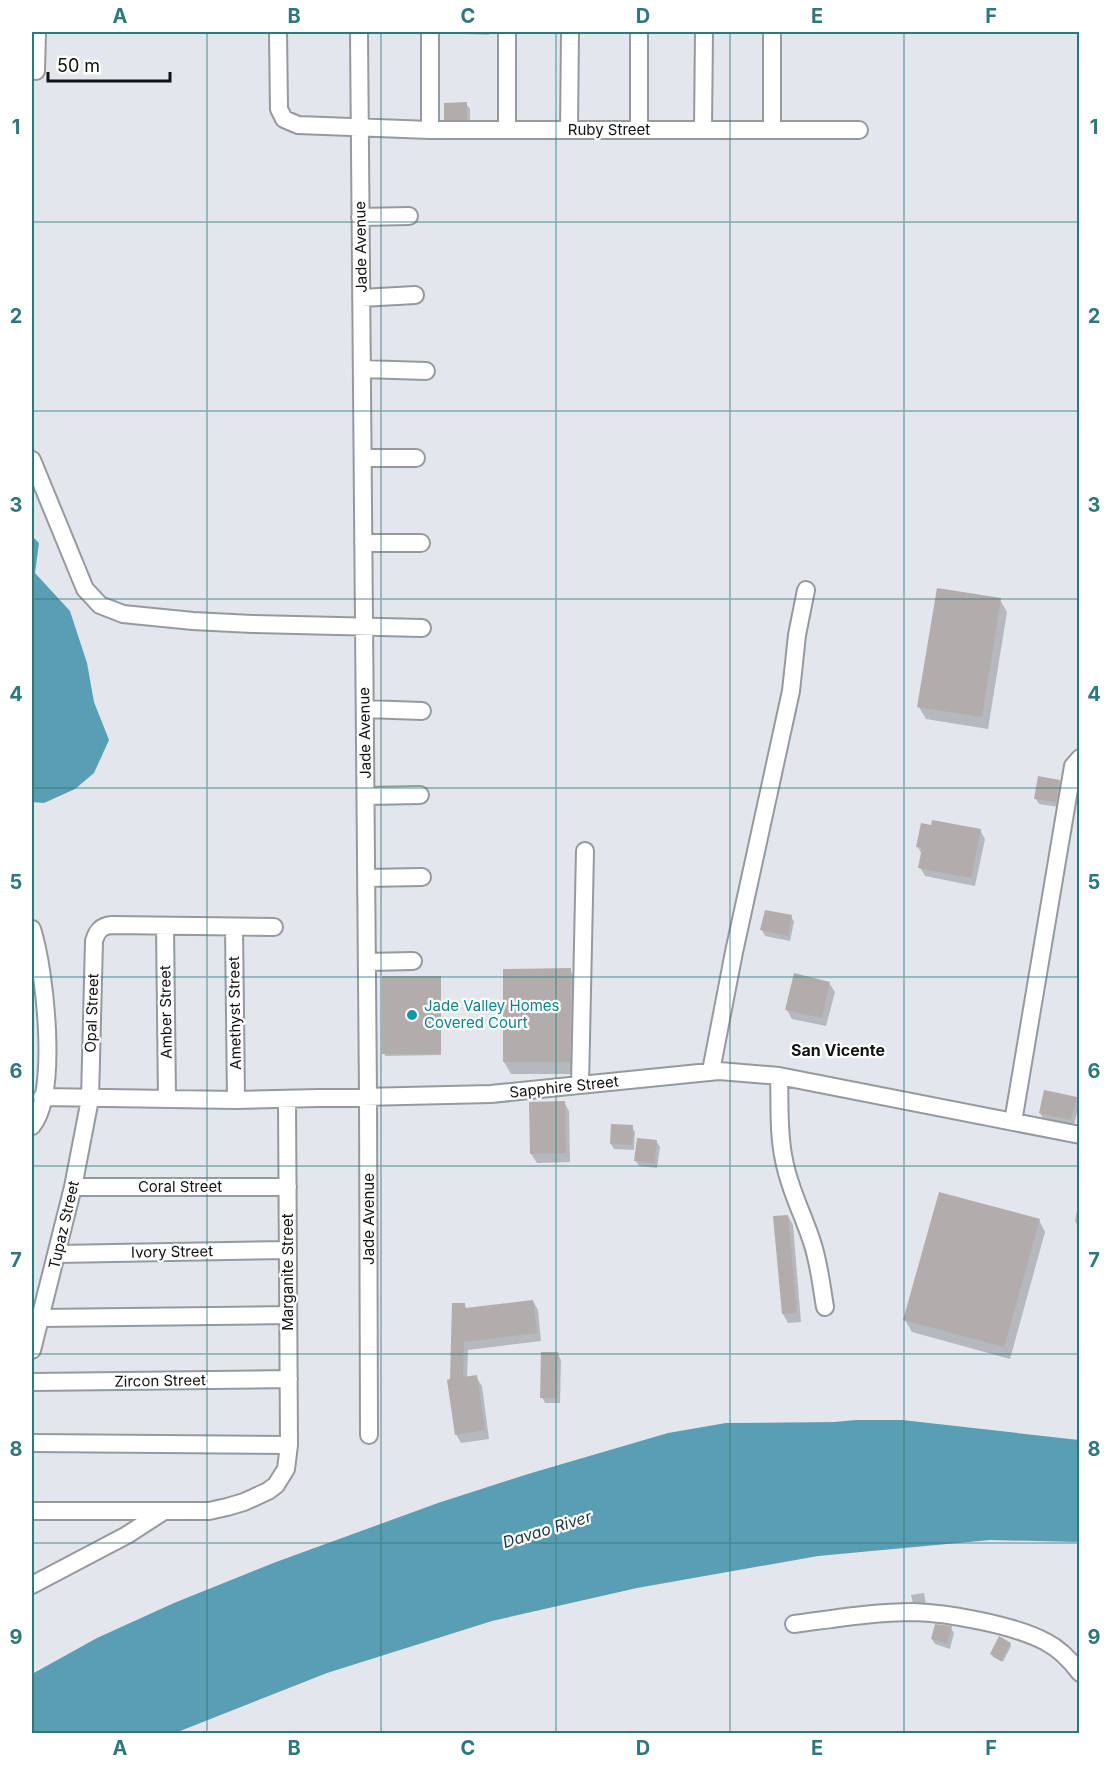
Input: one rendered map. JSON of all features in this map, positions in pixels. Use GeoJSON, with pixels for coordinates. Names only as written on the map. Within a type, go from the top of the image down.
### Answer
{"type":"FeatureCollection","features":[{"type":"Feature","properties":{"kind":"street"},"geometry":{"type":"LineString","coordinates":[[36,72],[37,32]]}},
{"type":"Feature","properties":{"kind":"street","name":"Ruby Street"},"geometry":{"type":"LineString","coordinates":[[278,32],[279,110],[284,119],[298,125],[430,130],[860,129]]}},
{"type":"Feature","properties":{"kind":"street","name":"Jade Avenue"},"geometry":{"type":"LineString","coordinates":[[359,32],[369,1096],[369,1435]]}},
{"type":"Feature","properties":{"kind":"street"},"geometry":{"type":"LineString","coordinates":[[430,32],[430,130]]}},
{"type":"Feature","properties":{"kind":"street"},"geometry":{"type":"LineString","coordinates":[[507,32],[507,130]]}},
{"type":"Feature","properties":{"kind":"street"},"geometry":{"type":"LineString","coordinates":[[569,130],[570,32]]}},
{"type":"Feature","properties":{"kind":"street"},"geometry":{"type":"LineString","coordinates":[[639,32],[639,130]]}},
{"type":"Feature","properties":{"kind":"street"},"geometry":{"type":"LineString","coordinates":[[703,129],[704,32]]}},
{"type":"Feature","properties":{"kind":"street"},"geometry":{"type":"LineString","coordinates":[[772,32],[772,130]]}},
{"type":"Feature","properties":{"kind":"street"},"geometry":{"type":"LineString","coordinates":[[360,217],[409,216]]}},
{"type":"Feature","properties":{"kind":"street"},"geometry":{"type":"LineString","coordinates":[[361,298],[415,295]]}},
{"type":"Feature","properties":{"kind":"street"},"geometry":{"type":"LineString","coordinates":[[362,369],[426,371]]}},
{"type":"Feature","properties":{"kind":"street"},"geometry":{"type":"LineString","coordinates":[[363,458],[416,458]]}},
{"type":"Feature","properties":{"kind":"street"},"geometry":{"type":"LineString","coordinates":[[32,460],[85,590],[100,605],[123,614],[193,621],[422,628]]}},
{"type":"Feature","properties":{"kind":"street"},"geometry":{"type":"LineString","coordinates":[[363,543],[421,543]]}},
{"type":"Feature","properties":{"kind":"street"},"geometry":{"type":"LineString","coordinates":[[711,1071],[734,952],[791,691],[797,635],[806,590]]}},
{"type":"Feature","properties":{"kind":"street"},"geometry":{"type":"LineString","coordinates":[[365,709],[422,711]]}},
{"type":"Feature","properties":{"kind":"street"},"geometry":{"type":"LineString","coordinates":[[1013,1122],[1073,766],[1080,758]]}},
{"type":"Feature","properties":{"kind":"street"},"geometry":{"type":"LineString","coordinates":[[366,796],[420,795]]}},
{"type":"Feature","properties":{"kind":"street"},"geometry":{"type":"LineString","coordinates":[[580,1085],[585,851]]}},
{"type":"Feature","properties":{"kind":"street"},"geometry":{"type":"LineString","coordinates":[[366,878],[422,878]]}},
{"type":"Feature","properties":{"kind":"street","name":"Opal Street"},"geometry":{"type":"LineString","coordinates":[[90,1098],[94,941],[104,926],[165,926]]}},
{"type":"Feature","properties":{"kind":"street"},"geometry":{"type":"LineString","coordinates":[[165,926],[273,927]]}},
{"type":"Feature","properties":{"kind":"street","name":"Amber Street"},"geometry":{"type":"LineString","coordinates":[[165,926],[167,1099]]}},
{"type":"Feature","properties":{"kind":"street","name":"Amethyst Street"},"geometry":{"type":"LineString","coordinates":[[234,927],[236,1100]]}},
{"type":"Feature","properties":{"kind":"street"},"geometry":{"type":"LineString","coordinates":[[32,929],[43,977],[47,1021],[47,1063],[37,1120],[32,1126]]}},
{"type":"Feature","properties":{"kind":"street"},"geometry":{"type":"LineString","coordinates":[[367,962],[413,961]]}},
{"type":"Feature","properties":{"kind":"street","name":"Sapphire Street"},"geometry":{"type":"LineString","coordinates":[[42,1097],[287,1100],[500,1094],[711,1071],[779,1076],[1080,1135]]}},
{"type":"Feature","properties":{"kind":"street"},"geometry":{"type":"LineString","coordinates":[[779,1076],[784,1162],[812,1241],[825,1307]]}},
{"type":"Feature","properties":{"kind":"street","name":"Tupaz Street"},"geometry":{"type":"LineString","coordinates":[[32,1350],[73,1187],[90,1098]]}},
{"type":"Feature","properties":{"kind":"street","name":"Marganite Street"},"geometry":{"type":"LineString","coordinates":[[32,1511],[209,1511],[244,1502],[268,1491],[276,1485],[286,1469],[289,1445],[287,1100]]}},
{"type":"Feature","properties":{"kind":"street","name":"Coral Street"},"geometry":{"type":"LineString","coordinates":[[73,1187],[288,1187]]}},
{"type":"Feature","properties":{"kind":"street","name":"Ivory Street"},"geometry":{"type":"LineString","coordinates":[[57,1254],[288,1250]]}},
{"type":"Feature","properties":{"kind":"street"},"geometry":{"type":"LineString","coordinates":[[41,1318],[288,1315]]}},
{"type":"Feature","properties":{"kind":"street","name":"Zircon Street"},"geometry":{"type":"LineString","coordinates":[[32,1382],[288,1379]]}},
{"type":"Feature","properties":{"kind":"street"},"geometry":{"type":"LineString","coordinates":[[32,1443],[289,1445]]}},
{"type":"Feature","properties":{"kind":"street"},"geometry":{"type":"LineString","coordinates":[[32,1585],[127,1535],[164,1511]]}},
{"type":"Feature","properties":{"kind":"street"},"geometry":{"type":"LineString","coordinates":[[794,1624],[898,1612],[941,1615],[990,1623],[1047,1642],[1062,1653],[1080,1673]]}},
{"type":"Feature","properties":{"kind":"water"},"geometry":{"type":"Polygon","coordinates":[[[32,536],[39,543],[35,573],[70,611],[87,663],[94,702],[109,740],[94,773],[75,789],[44,803],[32,802],[32,536]]]}},
{"type":"Feature","properties":{"kind":"water","name":"Davao River"},"geometry":{"type":"Polygon","coordinates":[[[902,1420],[1079,1440],[1079,1542],[990,1540],[818,1556],[637,1588],[492,1621],[327,1673],[175,1733],[32,1733],[32,1674],[97,1638],[174,1603],[276,1562],[438,1503],[668,1433],[726,1423],[902,1420]]]}},
{"type":"Feature","properties":{"kind":"building"},"geometry":{"type":"Polygon","coordinates":[[[467,102],[467,120],[444,120],[444,103],[467,102]]]}},
{"type":"Feature","properties":{"kind":"building"},"geometry":{"type":"Polygon","coordinates":[[[937,588],[1001,598],[982,717],[917,707],[937,588]]]}},
{"type":"Feature","properties":{"kind":"building"},"geometry":{"type":"Polygon","coordinates":[[[1038,776],[1060,780],[1056,802],[1034,799],[1038,776]]]}},
{"type":"Feature","properties":{"kind":"building"},"geometry":{"type":"Polygon","coordinates":[[[932,820],[981,829],[971,878],[918,868],[922,848],[916,847],[921,823],[931,825],[932,820]]]}},
{"type":"Feature","properties":{"kind":"building"},"geometry":{"type":"Polygon","coordinates":[[[765,910],[792,915],[788,936],[760,930],[765,910]]]}},
{"type":"Feature","properties":{"kind":"building"},"geometry":{"type":"Polygon","coordinates":[[[571,968],[570,1062],[503,1062],[503,969],[571,968]]]}},
{"type":"Feature","properties":{"kind":"building"},"geometry":{"type":"Polygon","coordinates":[[[794,973],[830,982],[822,1018],[785,1010],[794,973]]]}},
{"type":"Feature","properties":{"kind":"building","name":"Jade Valley Homes Covered Court"},"geometry":{"type":"Polygon","coordinates":[[[382,976],[441,976],[441,1054],[382,1054],[382,976]]]}},
{"type":"Feature","properties":{"kind":"building"},"geometry":{"type":"Polygon","coordinates":[[[1044,1090],[1077,1097],[1071,1120],[1039,1113],[1044,1090]]]}},
{"type":"Feature","properties":{"kind":"building"},"geometry":{"type":"Polygon","coordinates":[[[565,1101],[566,1153],[530,1154],[529,1102],[565,1101]]]}},
{"type":"Feature","properties":{"kind":"building"},"geometry":{"type":"Polygon","coordinates":[[[611,1124],[633,1125],[632,1145],[610,1144],[611,1124]]]}},
{"type":"Feature","properties":{"kind":"building"},"geometry":{"type":"Polygon","coordinates":[[[637,1138],[657,1140],[655,1163],[634,1161],[637,1138]]]}},
{"type":"Feature","properties":{"kind":"building"},"geometry":{"type":"Polygon","coordinates":[[[939,1192],[1040,1219],[1004,1347],[903,1320],[939,1192]]]}},
{"type":"Feature","properties":{"kind":"building"},"geometry":{"type":"Polygon","coordinates":[[[788,1215],[797,1313],[782,1314],[773,1216],[788,1215]]]}},
{"type":"Feature","properties":{"kind":"building"},"geometry":{"type":"Polygon","coordinates":[[[533,1300],[537,1333],[464,1342],[463,1377],[477,1375],[485,1430],[455,1435],[447,1380],[450,1379],[452,1303],[465,1303],[465,1308],[533,1300]]]}},
{"type":"Feature","properties":{"kind":"building"},"geometry":{"type":"Polygon","coordinates":[[[541,1352],[558,1352],[557,1398],[540,1398],[541,1352]]]}},
{"type":"Feature","properties":{"kind":"building"},"geometry":{"type":"Polygon","coordinates":[[[935,1624],[952,1626],[947,1644],[931,1639],[935,1624]]]}},
{"type":"Feature","properties":{"kind":"building"},"geometry":{"type":"Polygon","coordinates":[[[999,1636],[1011,1643],[1001,1661],[990,1654],[999,1636]]]}},
{"type":"Feature","properties":{"kind":"place","name":"Jade Valley Homes Covered Court"},"geometry":{"type":"Point","coordinates":[412,1015]}},
{"type":"Feature","properties":{"kind":"district","name":"San Vicente"},"geometry":{"type":"Point","coordinates":[838,1050]}}]}
